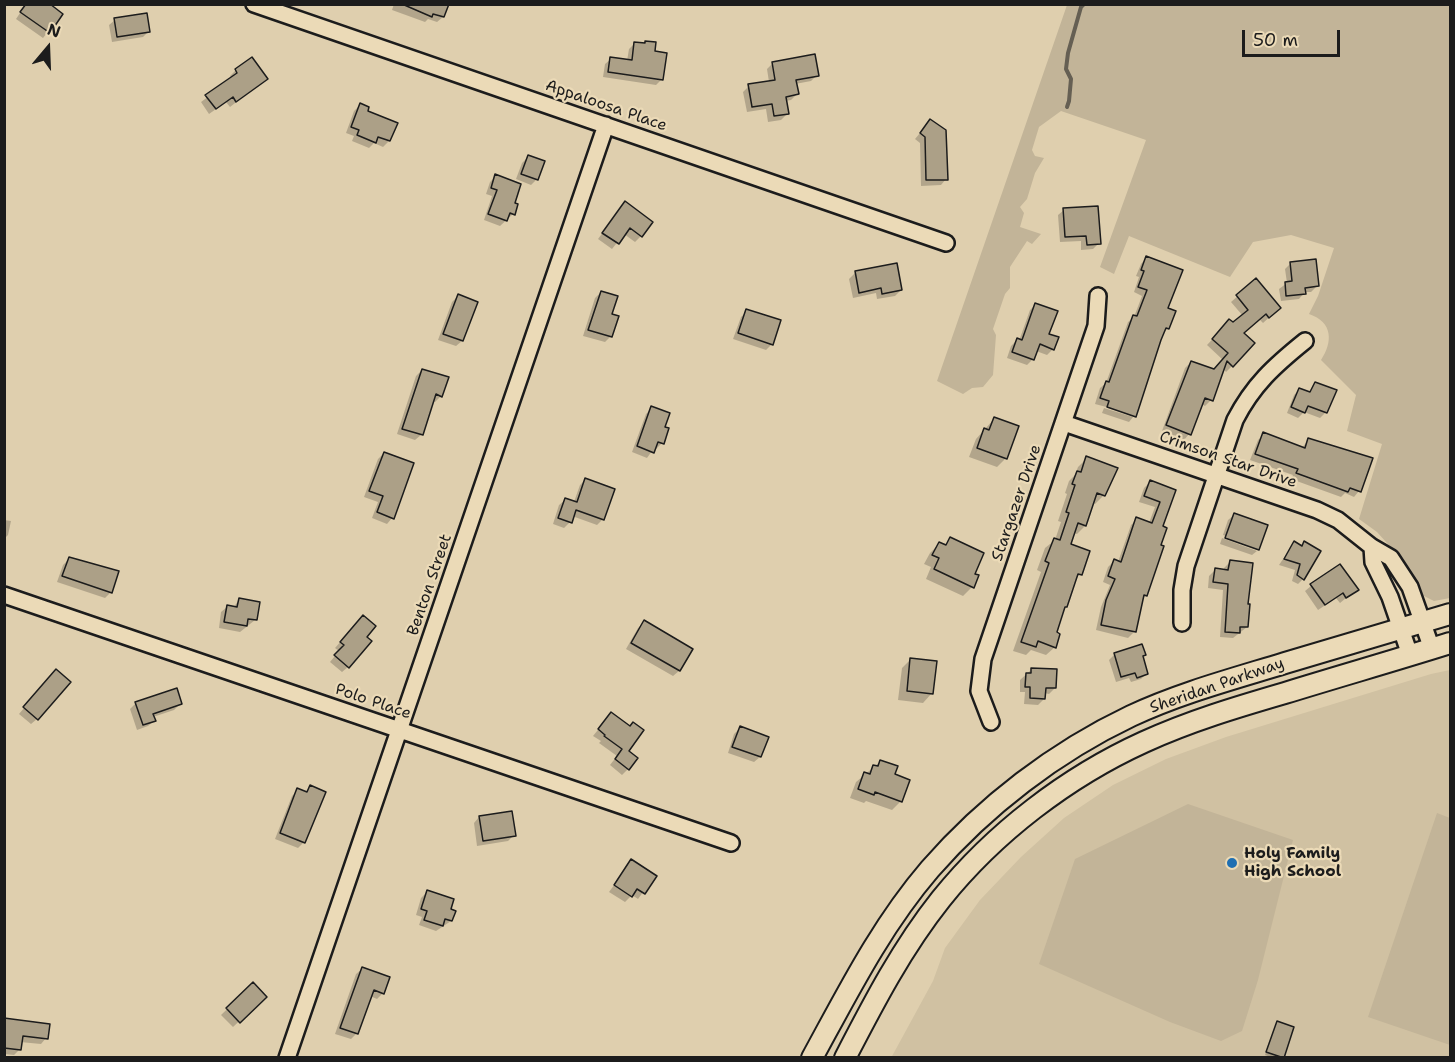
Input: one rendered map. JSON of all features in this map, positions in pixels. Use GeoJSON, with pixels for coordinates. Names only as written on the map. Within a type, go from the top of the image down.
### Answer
{"type":"FeatureCollection","features":[{"type":"Feature","properties":{"kind":"main road","name":"Sheridan Parkway"},"geometry":{"type":"LineString","coordinates":[[813,1058],[861,968],[886,927],[929,870],[978,820],[1036,773],[1108,728],[1174,698],[1450,614]]}},
{"type":"Feature","properties":{"kind":"main road","name":"Sheridan Parkway"},"geometry":{"type":"LineString","coordinates":[[845,1058],[900,956],[941,899],[989,848],[1024,817],[1062,789],[1122,752],[1182,725],[1441,646]]}},
{"type":"Feature","properties":{"kind":"street","name":"Appaloosa Place"},"geometry":{"type":"LineString","coordinates":[[254,4],[946,243]]}},
{"type":"Feature","properties":{"kind":"street","name":"Benton Street"},"geometry":{"type":"LineString","coordinates":[[287,1058],[606,125]]}},
{"type":"Feature","properties":{"kind":"street","name":"Stargazer Drive"},"geometry":{"type":"LineString","coordinates":[[991,722],[979,691],[983,659],[1096,326],[1098,296]]}},
{"type":"Feature","properties":{"kind":"street"},"geometry":{"type":"LineString","coordinates":[[1182,623],[1182,590],[1186,566],[1235,420],[1259,382],[1276,364],[1305,341]]}},
{"type":"Feature","properties":{"kind":"street","name":"Crimson Star Drive"},"geometry":{"type":"LineString","coordinates":[[1064,423],[1317,510],[1338,520],[1372,547],[1391,558],[1410,587],[1424,622],[1441,646]]}},
{"type":"Feature","properties":{"kind":"street"},"geometry":{"type":"LineString","coordinates":[[1372,547],[1373,562],[1390,597],[1410,655]]}},
{"type":"Feature","properties":{"kind":"street","name":"Polo Place"},"geometry":{"type":"LineString","coordinates":[[4,595],[731,843]]}},
{"type":"Feature","properties":{"kind":"shaded area"},"geometry":{"type":"Polygon","coordinates":[[[1067,5],[1450,5],[1450,598],[1434,601],[1422,595],[1395,552],[1377,532],[1359,519],[1382,444],[1347,431],[1356,395],[1321,360],[1328,346],[1327,327],[1309,314],[1318,296],[1334,248],[1291,235],[1253,242],[1230,277],[1129,236],[1114,274],[1100,267],[1146,140],[1061,111],[1039,127],[1032,150],[1035,156],[1044,158],[1035,173],[1027,199],[1020,207],[1024,213],[1020,227],[1041,234],[1032,244],[1027,241],[1010,267],[1010,288],[1005,294],[993,329],[996,335],[993,375],[983,387],[972,388],[963,394],[937,381],[1067,5]]]}},
{"type":"Feature","properties":{"kind":"shaded area","name":"Holy Family High School"},"geometry":{"type":"Polygon","coordinates":[[[1450,670],[1450,1057],[891,1058],[933,981],[945,948],[980,900],[1021,857],[1064,818],[1113,785],[1166,759],[1226,737],[1450,670]]]}},
{"type":"Feature","properties":{"kind":"shaded area"},"geometry":{"type":"Polygon","coordinates":[[[1188,804],[1293,840],[1258,980],[1242,1031],[1221,1041],[1170,1022],[1039,964],[1075,859],[1188,804]]]}},
{"type":"Feature","properties":{"kind":"shaded area"},"geometry":{"type":"Polygon","coordinates":[[[1437,813],[1450,818],[1450,1045],[1368,1017],[1437,813]]]}},
{"type":"Feature","properties":{"kind":"building"},"geometry":{"type":"Polygon","coordinates":[[[26,4],[50,4],[63,14],[50,33],[20,12],[26,4]]]}},
{"type":"Feature","properties":{"kind":"building"},"geometry":{"type":"Polygon","coordinates":[[[402,4],[449,4],[444,17],[433,14],[432,17],[402,4]]]}},
{"type":"Feature","properties":{"kind":"building"},"geometry":{"type":"Polygon","coordinates":[[[147,13],[150,32],[117,37],[114,18],[147,13]]]}},
{"type":"Feature","properties":{"kind":"building"},"geometry":{"type":"Polygon","coordinates":[[[645,41],[656,42],[655,51],[667,53],[663,80],[608,72],[610,57],[632,60],[634,42],[645,43],[645,41]]]}},
{"type":"Feature","properties":{"kind":"building"},"geometry":{"type":"Polygon","coordinates":[[[815,54],[819,76],[796,80],[799,94],[786,97],[789,114],[774,116],[772,104],[752,107],[748,84],[775,80],[772,62],[815,54]]]}},
{"type":"Feature","properties":{"kind":"building"},"geometry":{"type":"Polygon","coordinates":[[[252,57],[268,79],[236,102],[233,97],[216,109],[205,95],[237,73],[235,69],[252,57]]]}},
{"type":"Feature","properties":{"kind":"building"},"geometry":{"type":"Polygon","coordinates":[[[360,103],[369,107],[368,111],[398,123],[390,141],[378,137],[376,143],[357,135],[359,130],[351,127],[360,103]]]}},
{"type":"Feature","properties":{"kind":"building"},"geometry":{"type":"Polygon","coordinates":[[[930,119],[946,130],[948,180],[926,180],[925,137],[920,133],[930,119]]]}},
{"type":"Feature","properties":{"kind":"building"},"geometry":{"type":"Polygon","coordinates":[[[528,155],[545,161],[538,180],[521,174],[528,155]]]}},
{"type":"Feature","properties":{"kind":"building"},"geometry":{"type":"Polygon","coordinates":[[[495,174],[521,184],[515,203],[518,204],[515,215],[510,213],[507,221],[488,214],[497,190],[491,188],[495,174]]]}},
{"type":"Feature","properties":{"kind":"building"},"geometry":{"type":"Polygon","coordinates":[[[625,201],[653,222],[642,237],[630,228],[619,244],[602,233],[625,201]]]}},
{"type":"Feature","properties":{"kind":"building"},"geometry":{"type":"Polygon","coordinates":[[[1098,206],[1101,244],[1087,245],[1086,236],[1065,237],[1063,208],[1098,206]]]}},
{"type":"Feature","properties":{"kind":"building"},"geometry":{"type":"Polygon","coordinates":[[[1146,256],[1183,270],[1168,308],[1176,311],[1169,329],[1166,328],[1161,340],[1136,417],[1107,407],[1109,401],[1100,398],[1106,381],[1109,382],[1133,315],[1137,316],[1147,290],[1138,287],[1144,271],[1141,270],[1146,256]]]}},
{"type":"Feature","properties":{"kind":"building"},"geometry":{"type":"Polygon","coordinates":[[[1316,259],[1319,286],[1305,288],[1306,294],[1286,296],[1285,282],[1292,281],[1290,262],[1316,259]]]}},
{"type":"Feature","properties":{"kind":"building"},"geometry":{"type":"Polygon","coordinates":[[[897,263],[902,290],[882,294],[881,288],[859,293],[855,271],[897,263]]]}},
{"type":"Feature","properties":{"kind":"building"},"geometry":{"type":"Polygon","coordinates":[[[1256,278],[1281,308],[1269,318],[1266,314],[1244,333],[1255,343],[1233,367],[1227,361],[1213,401],[1205,398],[1191,435],[1166,425],[1191,361],[1214,369],[1228,353],[1212,339],[1229,319],[1233,322],[1248,310],[1236,295],[1256,278]]]}},
{"type":"Feature","properties":{"kind":"building"},"geometry":{"type":"Polygon","coordinates":[[[601,291],[618,296],[612,314],[619,316],[612,337],[588,330],[601,291]]]}},
{"type":"Feature","properties":{"kind":"building"},"geometry":{"type":"Polygon","coordinates":[[[458,294],[478,302],[463,341],[443,334],[458,294]]]}},
{"type":"Feature","properties":{"kind":"building"},"geometry":{"type":"Polygon","coordinates":[[[1035,303],[1058,311],[1049,334],[1059,337],[1054,350],[1040,344],[1034,360],[1012,352],[1017,338],[1022,340],[1035,303]]]}},
{"type":"Feature","properties":{"kind":"building"},"geometry":{"type":"Polygon","coordinates":[[[746,309],[781,320],[773,345],[738,333],[746,309]]]}},
{"type":"Feature","properties":{"kind":"building"},"geometry":{"type":"Polygon","coordinates":[[[422,369],[449,377],[442,397],[436,394],[423,435],[402,429],[422,369]]]}},
{"type":"Feature","properties":{"kind":"building"},"geometry":{"type":"Polygon","coordinates":[[[1315,382],[1337,390],[1327,413],[1308,406],[1305,413],[1291,407],[1299,388],[1310,392],[1315,382]]]}},
{"type":"Feature","properties":{"kind":"building"},"geometry":{"type":"Polygon","coordinates":[[[651,406],[670,413],[665,427],[669,428],[664,444],[658,442],[654,453],[637,446],[651,406]]]}},
{"type":"Feature","properties":{"kind":"building"},"geometry":{"type":"Polygon","coordinates":[[[994,417],[1019,426],[1007,459],[977,448],[984,428],[989,430],[994,417]]]}},
{"type":"Feature","properties":{"kind":"building"},"geometry":{"type":"Polygon","coordinates":[[[1263,432],[1305,448],[1308,438],[1373,458],[1361,492],[1350,488],[1348,492],[1296,473],[1298,469],[1255,454],[1263,432]]]}},
{"type":"Feature","properties":{"kind":"building"},"geometry":{"type":"Polygon","coordinates":[[[384,452],[414,463],[394,519],[377,512],[383,496],[369,491],[384,452]]]}},
{"type":"Feature","properties":{"kind":"building"},"geometry":{"type":"Polygon","coordinates":[[[1086,456],[1118,468],[1105,496],[1097,493],[1086,526],[1078,523],[1071,544],[1090,551],[1082,575],[1078,574],[1067,607],[1065,607],[1057,632],[1060,634],[1056,648],[1038,641],[1036,647],[1021,642],[1049,563],[1045,561],[1054,538],[1060,540],[1075,485],[1072,484],[1077,471],[1081,472],[1086,456]]]}},
{"type":"Feature","properties":{"kind":"building"},"geometry":{"type":"Polygon","coordinates":[[[585,478],[615,489],[604,520],[576,510],[572,523],[558,518],[565,498],[577,502],[585,478]]]}},
{"type":"Feature","properties":{"kind":"building"},"geometry":{"type":"Polygon","coordinates":[[[1150,480],[1176,490],[1163,526],[1167,528],[1161,545],[1164,546],[1147,596],[1144,595],[1136,632],[1101,625],[1106,600],[1115,579],[1108,576],[1114,559],[1121,562],[1136,517],[1152,523],[1160,502],[1144,496],[1150,480]]]}},
{"type":"Feature","properties":{"kind":"building"},"geometry":{"type":"Polygon","coordinates":[[[1234,513],[1268,525],[1259,550],[1225,538],[1234,513]]]}},
{"type":"Feature","properties":{"kind":"building"},"geometry":{"type":"Polygon","coordinates":[[[950,537],[984,553],[975,574],[979,575],[974,588],[934,569],[939,558],[932,555],[939,542],[946,545],[950,537]]]}},
{"type":"Feature","properties":{"kind":"building"},"geometry":{"type":"Polygon","coordinates":[[[1294,541],[1302,546],[1304,541],[1321,551],[1304,580],[1297,575],[1300,564],[1284,559],[1294,541]]]}},
{"type":"Feature","properties":{"kind":"building"},"geometry":{"type":"Polygon","coordinates":[[[69,557],[119,571],[112,593],[62,576],[69,557]]]}},
{"type":"Feature","properties":{"kind":"building"},"geometry":{"type":"Polygon","coordinates":[[[1230,560],[1253,563],[1248,627],[1240,627],[1240,633],[1225,632],[1228,584],[1213,582],[1215,568],[1228,570],[1230,560]]]}},
{"type":"Feature","properties":{"kind":"building"},"geometry":{"type":"Polygon","coordinates":[[[1340,564],[1359,590],[1346,598],[1343,593],[1325,605],[1310,584],[1340,564]]]}},
{"type":"Feature","properties":{"kind":"building"},"geometry":{"type":"Polygon","coordinates":[[[239,598],[260,602],[257,620],[248,619],[247,626],[224,622],[227,605],[237,607],[239,598]]]}},
{"type":"Feature","properties":{"kind":"building"},"geometry":{"type":"Polygon","coordinates":[[[363,615],[376,626],[367,637],[372,641],[349,668],[334,655],[344,645],[340,642],[363,615]]]}},
{"type":"Feature","properties":{"kind":"building"},"geometry":{"type":"Polygon","coordinates":[[[644,620],[693,649],[680,671],[631,643],[644,620]]]}},
{"type":"Feature","properties":{"kind":"building"},"geometry":{"type":"Polygon","coordinates":[[[1142,644],[1148,674],[1137,678],[1135,673],[1121,677],[1114,653],[1142,644]]]}},
{"type":"Feature","properties":{"kind":"building"},"geometry":{"type":"Polygon","coordinates":[[[910,658],[937,661],[933,694],[907,691],[910,658]]]}},
{"type":"Feature","properties":{"kind":"building"},"geometry":{"type":"Polygon","coordinates":[[[1031,668],[1057,669],[1056,688],[1046,688],[1045,699],[1030,698],[1030,687],[1025,687],[1026,673],[1031,673],[1031,668]]]}},
{"type":"Feature","properties":{"kind":"building"},"geometry":{"type":"Polygon","coordinates":[[[56,669],[71,682],[38,720],[23,707],[56,669]]]}},
{"type":"Feature","properties":{"kind":"building"},"geometry":{"type":"Polygon","coordinates":[[[177,688],[182,704],[153,714],[156,721],[143,725],[135,702],[177,688]]]}},
{"type":"Feature","properties":{"kind":"building"},"geometry":{"type":"Polygon","coordinates":[[[611,712],[630,726],[633,722],[644,730],[629,751],[638,758],[629,770],[615,759],[622,749],[598,729],[611,712]]]}},
{"type":"Feature","properties":{"kind":"building"},"geometry":{"type":"Polygon","coordinates":[[[740,726],[769,737],[761,757],[732,747],[740,726]]]}},
{"type":"Feature","properties":{"kind":"building"},"geometry":{"type":"Polygon","coordinates":[[[880,760],[898,766],[895,774],[910,780],[902,802],[875,792],[874,795],[858,789],[864,772],[870,774],[873,765],[878,766],[880,760]]]}},
{"type":"Feature","properties":{"kind":"building"},"geometry":{"type":"Polygon","coordinates":[[[310,785],[326,792],[305,843],[280,833],[297,788],[307,792],[310,785]]]}},
{"type":"Feature","properties":{"kind":"building"},"geometry":{"type":"Polygon","coordinates":[[[512,811],[516,836],[483,841],[479,816],[512,811]]]}},
{"type":"Feature","properties":{"kind":"building"},"geometry":{"type":"Polygon","coordinates":[[[631,859],[657,876],[645,894],[637,889],[632,897],[614,885],[631,859]]]}},
{"type":"Feature","properties":{"kind":"building"},"geometry":{"type":"Polygon","coordinates":[[[427,890],[454,899],[451,909],[456,911],[452,921],[445,919],[443,926],[424,920],[427,911],[421,909],[427,890]]]}},
{"type":"Feature","properties":{"kind":"building"},"geometry":{"type":"Polygon","coordinates":[[[362,967],[390,977],[384,994],[374,990],[358,1034],[340,1028],[362,967]]]}},
{"type":"Feature","properties":{"kind":"building"},"geometry":{"type":"Polygon","coordinates":[[[253,982],[267,997],[240,1023],[226,1008],[253,982]]]}},
{"type":"Feature","properties":{"kind":"building"},"geometry":{"type":"Polygon","coordinates":[[[4,1018],[50,1024],[48,1039],[23,1036],[21,1050],[4,1048],[4,1018]]]}},
{"type":"Feature","properties":{"kind":"building"},"geometry":{"type":"Polygon","coordinates":[[[1277,1021],[1294,1027],[1284,1058],[1266,1052],[1277,1021]]]}},
{"type":"Feature","properties":{"kind":"waterway"},"geometry":{"type":"LineString","coordinates":[[1067,107],[1071,79],[1066,69],[1068,53],[1081,7],[1084,4]]}},
{"type":"Feature","properties":{"kind":"place","name":"Holy Family High School"},"geometry":{"type":"Point","coordinates":[1232,863]}}]}
